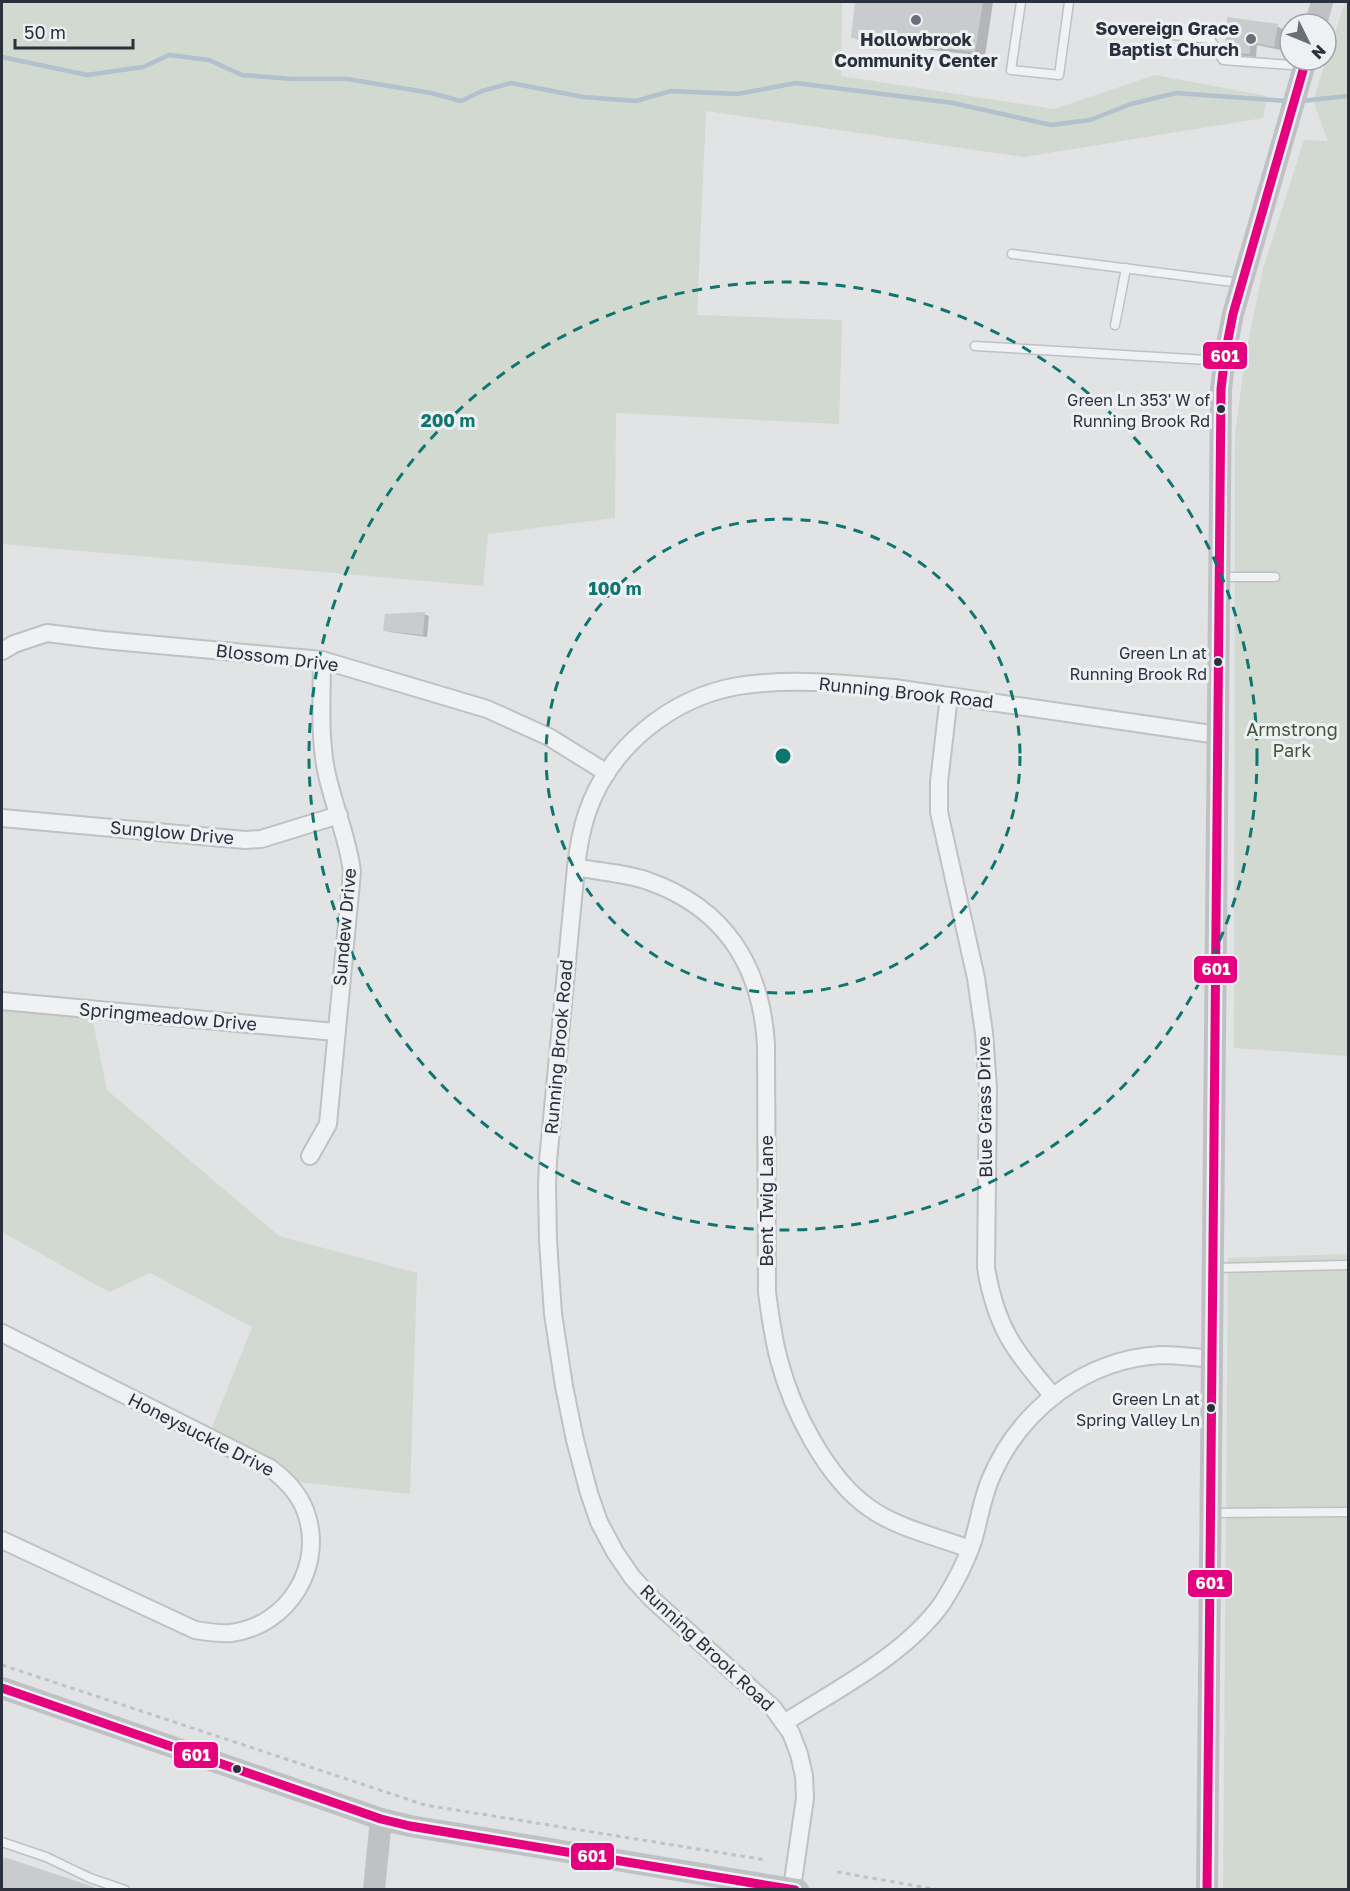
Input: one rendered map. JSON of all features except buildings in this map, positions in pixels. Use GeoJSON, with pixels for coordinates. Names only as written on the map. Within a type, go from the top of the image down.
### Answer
{"type":"FeatureCollection","features":[{"type":"Feature","properties":{"kind":"street"},"geometry":{"type":"LineString","coordinates":[[1207,1890],[1221,389],[1233,314],[1303,72]]}},
{"type":"Feature","properties":{"kind":"street","name":"Blossom Drive"},"geometry":{"type":"LineString","coordinates":[[2,651],[14,644],[47,633],[322,660],[487,708],[549,737],[607,773]]}},
{"type":"Feature","properties":{"kind":"street","name":"Sundew Drive"},"geometry":{"type":"LineString","coordinates":[[310,1156],[328,1124],[352,872],[350,853],[326,772],[322,748],[322,660]]}},
{"type":"Feature","properties":{"kind":"street","name":"Running Brook Road"},"geometry":{"type":"LineString","coordinates":[[795,1889],[805,1798],[804,1776],[799,1754],[784,1723],[773,1708],[652,1599],[632,1577],[615,1552],[599,1522],[589,1493],[564,1386],[553,1314],[547,1186],[576,867],[587,812],[607,773],[629,745],[659,719],[699,698],[737,687],[806,682],[850,684],[1218,735]]}},
{"type":"Feature","properties":{"kind":"street","name":"Blue Grass Drive"},"geometry":{"type":"LineString","coordinates":[[949,696],[939,782],[939,812],[976,978],[984,1033],[988,1088],[986,1268],[991,1296],[1005,1331],[1027,1366],[1053,1396]]}},
{"type":"Feature","properties":{"kind":"street","name":"Sunglow Drive"},"geometry":{"type":"LineString","coordinates":[[2,818],[245,840],[261,838],[339,815]]}},
{"type":"Feature","properties":{"kind":"street","name":"Bent Twig Lane"},"geometry":{"type":"LineString","coordinates":[[576,867],[645,880],[670,890],[695,904],[716,922],[733,942],[747,965],[758,992],[764,1018],[766,1044],[767,1292],[777,1351],[791,1396],[809,1434],[828,1464],[849,1490],[868,1507],[888,1519],[970,1549]]}},
{"type":"Feature","properties":{"kind":"street","name":"Springmeadow Drive"},"geometry":{"type":"LineString","coordinates":[[2,1001],[335,1032]]}},
{"type":"Feature","properties":{"kind":"street","name":"Honeysuckle Drive"},"geometry":{"type":"LineString","coordinates":[[2,1333],[270,1468],[284,1478],[296,1493],[310,1528],[311,1546],[309,1565],[302,1583],[293,1598],[279,1612],[264,1623],[248,1630],[213,1633],[195,1630],[2,1540]]}},
{"type":"Feature","properties":{"kind":"street"},"geometry":{"type":"LineString","coordinates":[[784,1723],[901,1646],[942,1603],[970,1549],[989,1482],[1000,1457],[1015,1434],[1033,1413],[1079,1379],[1107,1366],[1133,1359],[1160,1356],[1211,1359]]}},
{"type":"Feature","properties":{"kind":"street"},"geometry":{"type":"LineString","coordinates":[[2,1688],[381,1819],[410,1826],[795,1889]]}},
{"type":"Feature","properties":{"kind":"street"},"geometry":{"type":"LineString","coordinates":[[374,1890],[381,1819]]}},
{"type":"Feature","properties":{"kind":"lane"},"geometry":{"type":"LineString","coordinates":[[1021,2],[1011,70],[1059,75],[1069,2]]}},
{"type":"Feature","properties":{"kind":"lane"},"geometry":{"type":"LineString","coordinates":[[1173,35],[1210,39],[1223,60],[1278,62]]}},
{"type":"Feature","properties":{"kind":"lane"},"geometry":{"type":"LineString","coordinates":[[1012,254],[1242,283]]}},
{"type":"Feature","properties":{"kind":"lane"},"geometry":{"type":"LineString","coordinates":[[1115,325],[1126,268]]}},
{"type":"Feature","properties":{"kind":"lane"},"geometry":{"type":"LineString","coordinates":[[975,346],[1224,361]]}},
{"type":"Feature","properties":{"kind":"lane"},"geometry":{"type":"LineString","coordinates":[[1220,577],[1275,577]]}},
{"type":"Feature","properties":{"kind":"lane"},"geometry":{"type":"LineString","coordinates":[[1212,1268],[1348,1265]]}},
{"type":"Feature","properties":{"kind":"lane"},"geometry":{"type":"LineString","coordinates":[[1210,1513],[1348,1512]]}},
{"type":"Feature","properties":{"kind":"lane"},"geometry":{"type":"LineString","coordinates":[[2,1842],[46,1857],[90,1878],[125,1890]]}},
{"type":"Feature","properties":{"kind":"path"},"geometry":{"type":"LineString","coordinates":[[2,1665],[425,1805],[766,1860]]}},
{"type":"Feature","properties":{"kind":"path"},"geometry":{"type":"LineString","coordinates":[[837,1872],[940,1890]]}},
{"type":"Feature","properties":{"kind":"green space"},"geometry":{"type":"Polygon","coordinates":[[[2,2],[842,2],[841,76],[1054,109],[1155,75],[1267,96],[1263,118],[1024,157],[706,111],[697,315],[842,320],[839,424],[616,413],[615,518],[488,534],[483,586],[2,544],[2,2]]]}},
{"type":"Feature","properties":{"kind":"green space","name":"Armstrong Park"},"geometry":{"type":"Polygon","coordinates":[[[1345,2],[1348,2],[1348,1056],[1234,1048],[1235,434],[1246,352],[1263,269],[1304,140],[1328,141],[1313,101],[1322,72],[1338,72],[1338,24],[1345,2]]]}},
{"type":"Feature","properties":{"kind":"green space"},"geometry":{"type":"Polygon","coordinates":[[[2,1002],[92,1017],[107,1090],[279,1236],[417,1273],[410,1494],[288,1481],[210,1432],[252,1327],[150,1273],[109,1292],[2,1232],[2,1002]]]}},
{"type":"Feature","properties":{"kind":"green space"},"geometry":{"type":"Polygon","coordinates":[[[1348,1254],[1348,1889],[1223,1890],[1228,1258],[1348,1254]]]}},
{"type":"Feature","properties":{"kind":"waterway"},"geometry":{"type":"LineString","coordinates":[[2,57],[87,75],[143,67],[169,55],[209,60],[242,75],[294,79],[347,79],[431,93],[461,101],[482,91],[511,83],[583,97],[636,101],[671,91],[737,94],[796,83],[953,103],[1051,125],[1090,120],[1131,104],[1176,93],[1286,101]]}},
{"type":"Feature","properties":{"kind":"waterway"},"geometry":{"type":"LineString","coordinates":[[1301,101],[1348,96]]}},
{"type":"Feature","properties":{"kind":"transit line","name":"601"},"geometry":{"type":"LineString","coordinates":[[1207,1890],[1221,389],[1233,314],[1303,72]]}},
{"type":"Feature","properties":{"kind":"transit line","name":"601"},"geometry":{"type":"LineString","coordinates":[[2,1688],[381,1819],[410,1826],[795,1890]]}},
{"type":"Feature","properties":{"kind":"place","name":"Hollowbrook Community Center"},"geometry":{"type":"Point","coordinates":[916,20]}},
{"type":"Feature","properties":{"kind":"place","name":"Sovereign Grace Baptist Church"},"geometry":{"type":"Point","coordinates":[1251,39]}},
{"type":"Feature","properties":{"kind":"place","name":"Green Ln 353' W of Running Brook Rd"},"geometry":{"type":"Point","coordinates":[1221,409]}},
{"type":"Feature","properties":{"kind":"place","name":"Green Ln at Running Brook Rd"},"geometry":{"type":"Point","coordinates":[1218,662]}},
{"type":"Feature","properties":{"kind":"place","name":"Green Ln at Spring Valley Ln"},"geometry":{"type":"Point","coordinates":[1211,1408]}}]}
